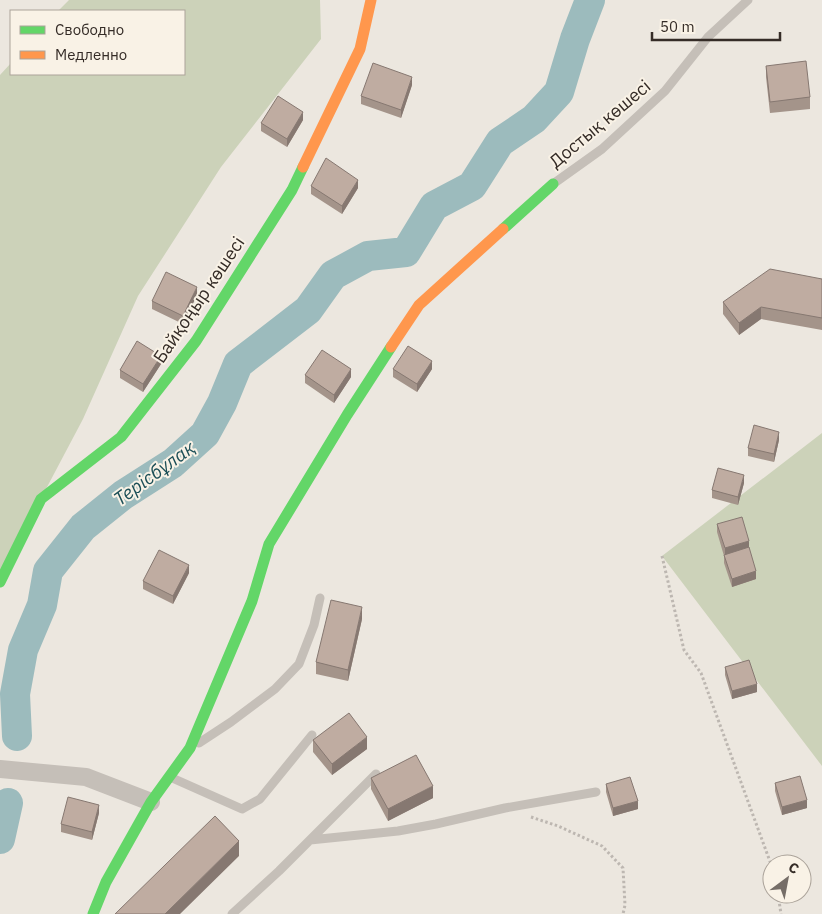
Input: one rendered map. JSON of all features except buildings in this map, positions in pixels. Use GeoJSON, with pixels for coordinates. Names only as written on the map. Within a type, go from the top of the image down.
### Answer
{"type":"FeatureCollection","features":[{"type":"Feature","properties":{"kind":"street","name":"Байқоңыр көшесі"},"geometry":{"type":"LineString","coordinates":[[0,582],[41,499],[121,438],[196,341],[292,190],[360,49],[371,0]]}},
{"type":"Feature","properties":{"kind":"street"},"geometry":{"type":"LineString","coordinates":[[93,914],[106,882],[151,802],[190,748],[252,601],[268,544],[347,415],[419,305],[553,184]]}},
{"type":"Feature","properties":{"kind":"street"},"geometry":{"type":"LineString","coordinates":[[0,769],[86,777],[151,802]]}},
{"type":"Feature","properties":{"kind":"lane","name":"Достық көшесі"},"geometry":{"type":"LineString","coordinates":[[553,184],[602,149],[665,91],[708,37],[748,0]]}},
{"type":"Feature","properties":{"kind":"lane"},"geometry":{"type":"LineString","coordinates":[[190,748],[231,722],[275,689],[299,664],[314,625],[320,598]]}},
{"type":"Feature","properties":{"kind":"lane"},"geometry":{"type":"LineString","coordinates":[[169,777],[242,809],[260,799],[312,735]]}},
{"type":"Feature","properties":{"kind":"lane"},"geometry":{"type":"LineString","coordinates":[[232,914],[376,774]]}},
{"type":"Feature","properties":{"kind":"lane"},"geometry":{"type":"LineString","coordinates":[[310,840],[398,831],[505,808],[596,792]]}},
{"type":"Feature","properties":{"kind":"path"},"geometry":{"type":"LineString","coordinates":[[662,556],[684,650],[701,673],[767,854]]}},
{"type":"Feature","properties":{"kind":"path"},"geometry":{"type":"LineString","coordinates":[[505,808],[558,826],[602,846],[623,868],[625,905],[623,914]]}},
{"type":"Feature","properties":{"kind":"green space"},"geometry":{"type":"Polygon","coordinates":[[[69,0],[320,0],[321,39],[221,167],[138,296],[83,419],[0,576],[0,75],[10,64],[10,75],[185,75],[185,10],[59,10],[69,0]]]}},
{"type":"Feature","properties":{"kind":"green space"},"geometry":{"type":"Polygon","coordinates":[[[822,433],[822,766],[662,556],[822,433]]]}},
{"type":"Feature","properties":{"kind":"waterway","name":"Терісбұлақ"},"geometry":{"type":"LineString","coordinates":[[17,736],[15,694],[23,650],[42,605],[48,571],[83,527],[123,495],[173,463],[205,434],[222,403],[238,364],[308,310],[333,275],[368,256],[406,252],[434,206],[472,186],[500,142],[534,119],[559,92],[575,39],[590,0]]}},
{"type":"Feature","properties":{"kind":"waterway","name":"Терісбұлақ"},"geometry":{"type":"LineString","coordinates":[[0,839],[8,803]]}},
{"type":"Feature","properties":{"kind":"traffic: fast"},"geometry":{"type":"LineString","coordinates":[[0,582],[41,499],[121,437],[196,341],[292,190],[303,167]]}},
{"type":"Feature","properties":{"kind":"traffic: fast"},"geometry":{"type":"LineString","coordinates":[[503,229],[553,184]]}},
{"type":"Feature","properties":{"kind":"traffic: fast"},"geometry":{"type":"LineString","coordinates":[[93,914],[106,882],[151,802],[190,748],[252,601],[269,544],[347,415],[391,347]]}},
{"type":"Feature","properties":{"kind":"traffic: slow"},"geometry":{"type":"LineString","coordinates":[[303,167],[360,49],[371,0]]}},
{"type":"Feature","properties":{"kind":"traffic: slow"},"geometry":{"type":"LineString","coordinates":[[391,347],[419,305],[503,229]]}}]}
